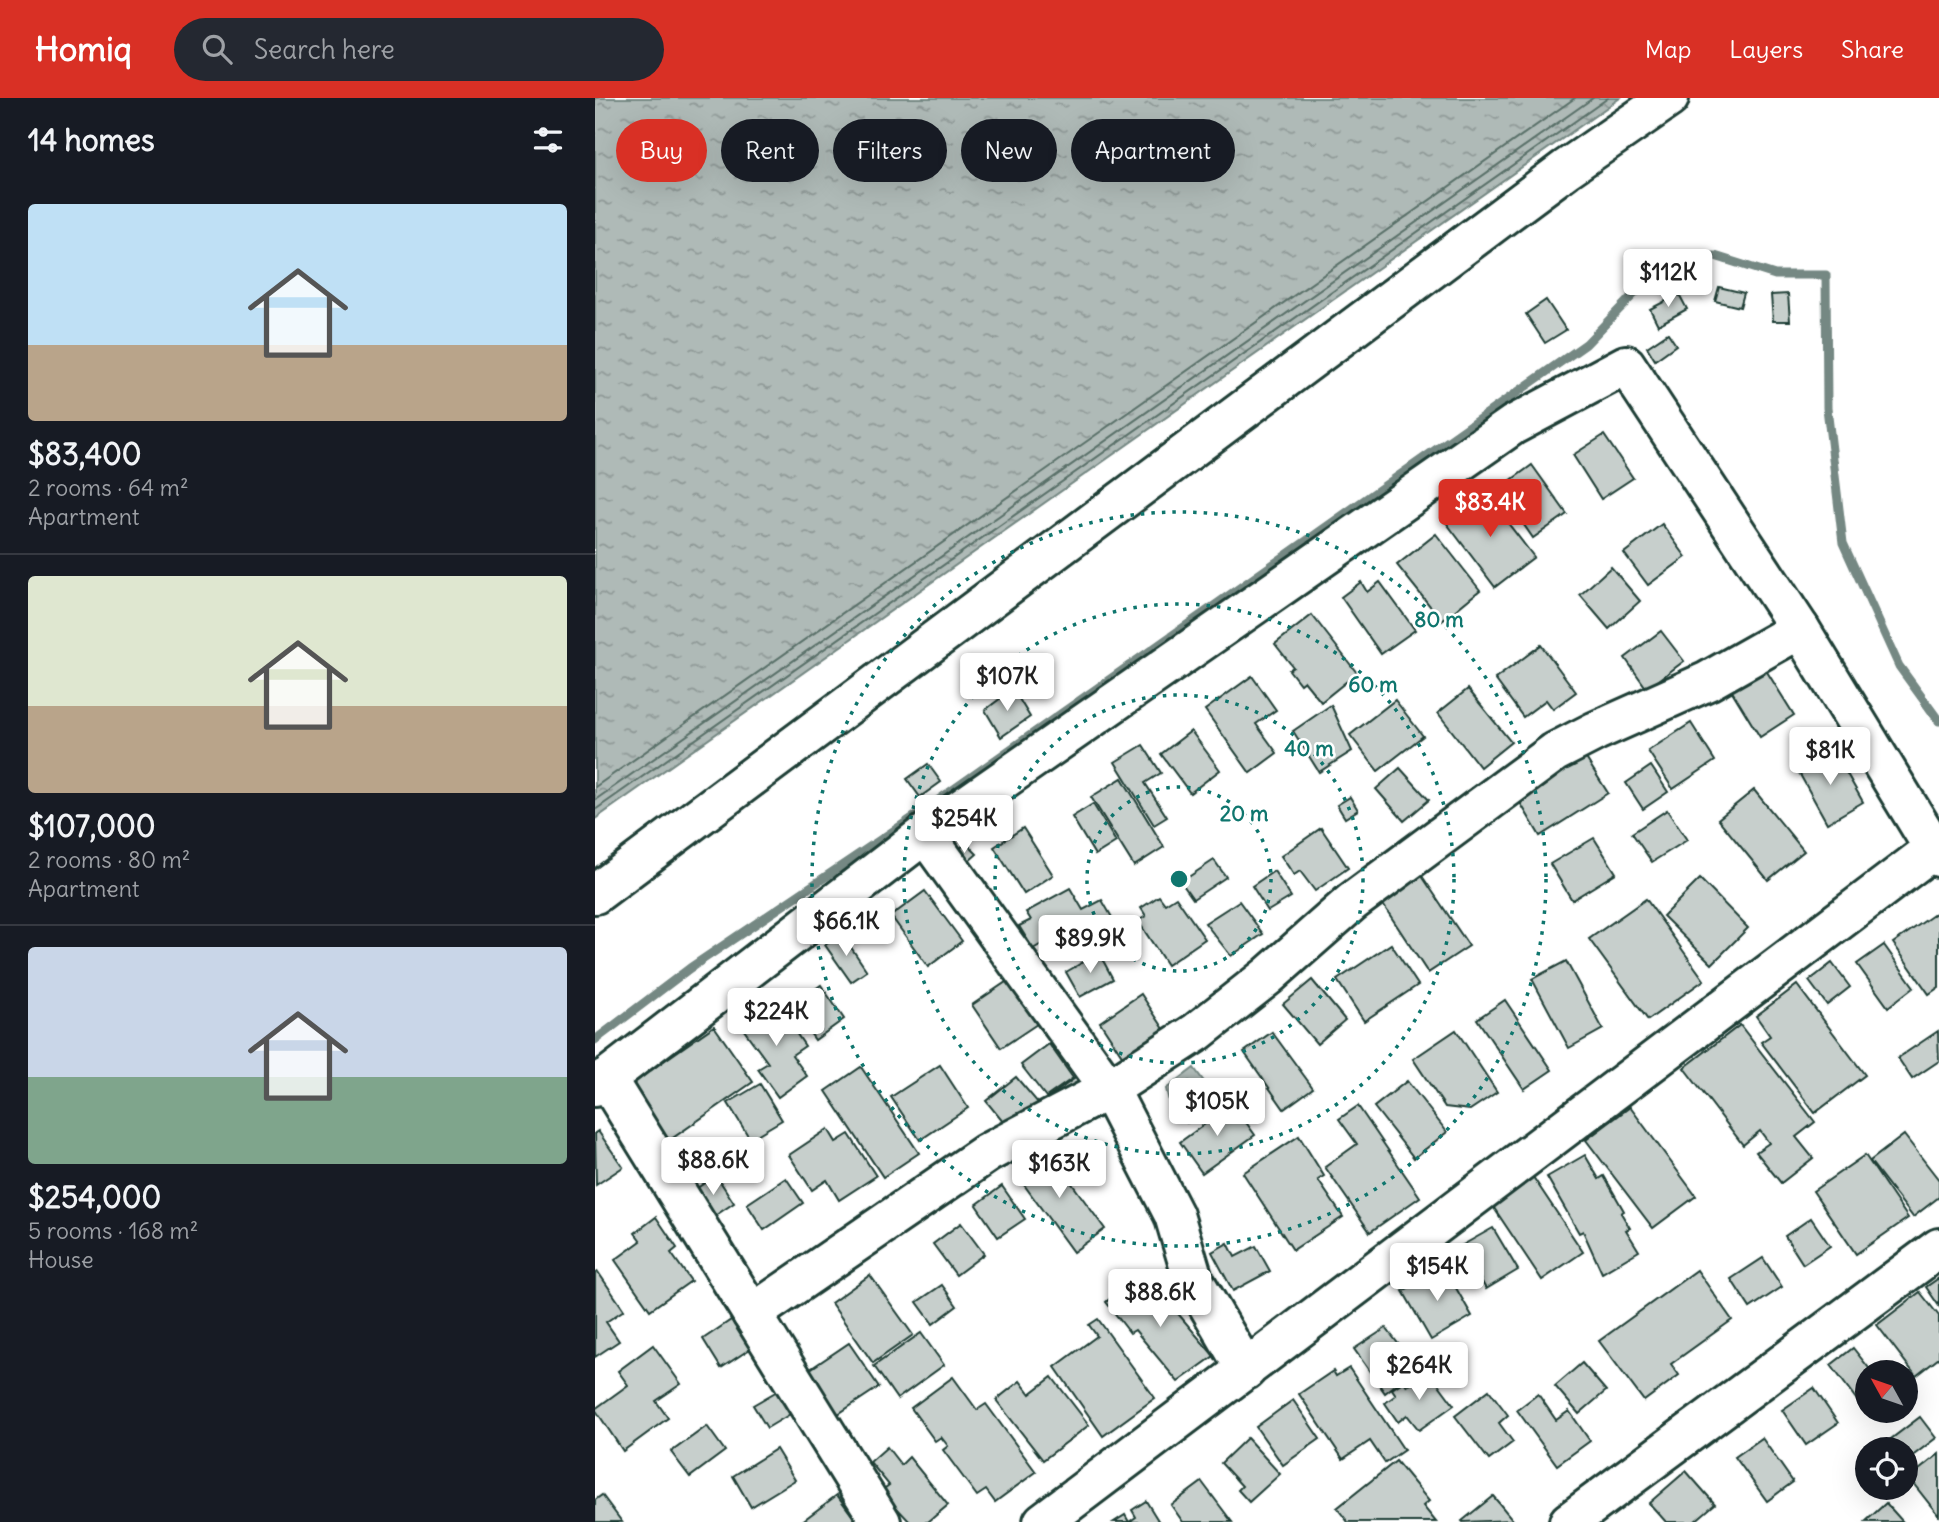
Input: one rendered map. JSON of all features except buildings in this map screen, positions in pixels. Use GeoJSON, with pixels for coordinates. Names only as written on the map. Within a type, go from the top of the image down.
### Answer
{"type":"FeatureCollection","features":[{"type":"Feature","properties":{"kind":"street"},"geometry":{"type":"LineString","coordinates":[[595,894],[1566,169],[1669,98]]}},
{"type":"Feature","properties":{"kind":"street"},"geometry":{"type":"LineString","coordinates":[[881,1522],[751,1314],[600,1083],[925,834],[1513,425],[1626,365],[1800,629],[1936,853],[1043,1522]]}},
{"type":"Feature","properties":{"kind":"street"},"geometry":{"type":"LineString","coordinates":[[751,1314],[988,1153],[1109,1089],[1197,1032],[1352,902],[1555,752],[1596,730],[1708,681],[1800,629]]}},
{"type":"Feature","properties":{"kind":"street"},"geometry":{"type":"LineString","coordinates":[[925,834],[1109,1089],[1174,1215],[1193,1279],[1246,1370]]}},
{"type":"Feature","properties":{"kind":"street"},"geometry":{"type":"LineString","coordinates":[[1569,1522],[1939,1248]]}},
{"type":"Feature","properties":{"kind":"water"},"geometry":{"type":"Polygon","coordinates":[[[595,98],[1620,98],[595,819],[595,98]]]}},
{"type":"Feature","properties":{"kind":"water"},"geometry":{"type":"Polygon","coordinates":[[[1194,1068],[1205,1083],[1195,1095],[1208,1110],[1187,1123],[1171,1109],[1166,1089],[1194,1068]]]}},
{"type":"Feature","properties":{"kind":"waterway"},"geometry":{"type":"LineString","coordinates":[[595,1040],[690,968],[920,813],[1586,344],[1661,266],[1715,256],[1775,275],[1826,275],[1827,408],[1843,543],[1899,666],[1939,721]]}}]}
